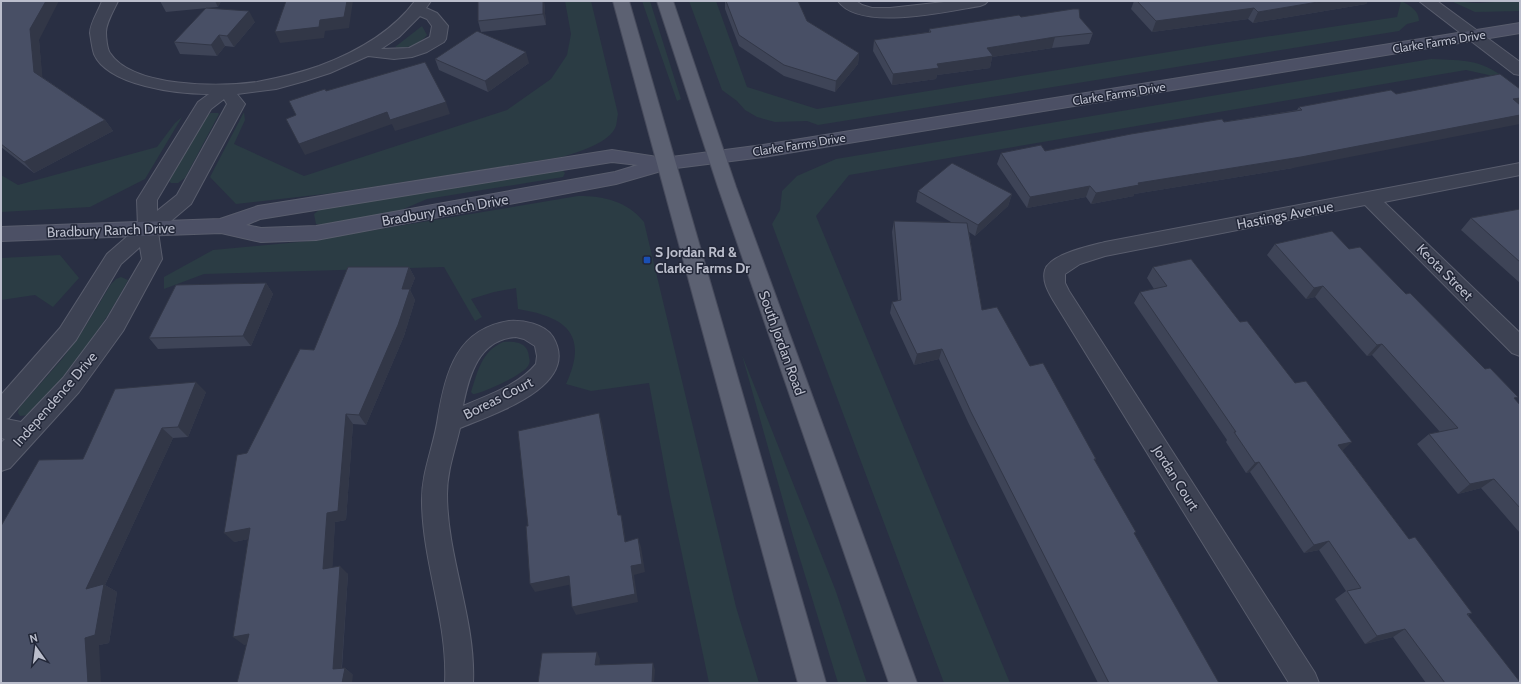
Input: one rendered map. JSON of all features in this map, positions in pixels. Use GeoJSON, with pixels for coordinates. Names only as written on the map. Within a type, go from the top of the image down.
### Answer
{"type":"FeatureCollection","features":[{"type":"Feature","properties":{"kind":"main road"},"geometry":{"type":"LineString","coordinates":[[621,1],[812,683]]}},
{"type":"Feature","properties":{"kind":"main road","name":"South Jordan Road"},"geometry":{"type":"LineString","coordinates":[[665,1],[718,158],[903,683]]}},
{"type":"Feature","properties":{"kind":"street"},"geometry":{"type":"LineString","coordinates":[[110,1],[100,21],[98,40],[104,56],[120,70],[144,82],[160,86],[193,90],[226,90],[255,87],[309,75],[366,51],[394,32],[421,6],[440,26],[438,39],[431,44],[409,53],[386,55],[366,51]]}},
{"type":"Feature","properties":{"kind":"street"},"geometry":{"type":"LineString","coordinates":[[846,1],[850,5],[864,12],[891,13],[980,1]]}},
{"type":"Feature","properties":{"kind":"street"},"geometry":{"type":"LineString","coordinates":[[1427,1],[1520,70]]}},
{"type":"Feature","properties":{"kind":"street","name":"Clarke Farms Drive"},"geometry":{"type":"LineString","coordinates":[[718,158],[1520,28]]}},
{"type":"Feature","properties":{"kind":"street"},"geometry":{"type":"LineString","coordinates":[[1,411],[35,374],[68,334],[114,259],[184,199],[236,104],[226,90]]}},
{"type":"Feature","properties":{"kind":"street","name":"Independence Drive"},"geometry":{"type":"LineString","coordinates":[[1,460],[62,396],[89,362],[133,295],[152,259],[148,229],[147,200],[204,106],[226,90]]}},
{"type":"Feature","properties":{"kind":"street","name":"Bradbury Ranch Drive"},"geometry":{"type":"LineString","coordinates":[[221,226],[258,212],[612,156],[667,163]]}},
{"type":"Feature","properties":{"kind":"street","name":"Bradbury Ranch Drive"},"geometry":{"type":"LineString","coordinates":[[1,234],[221,226],[261,235],[280,236],[316,233],[616,178],[667,163],[718,158]]}},
{"type":"Feature","properties":{"kind":"street","name":"Hastings Avenue"},"geometry":{"type":"LineString","coordinates":[[1055,271],[1065,262],[1086,254],[1520,169]]}},
{"type":"Feature","properties":{"kind":"street","name":"Keota Street"},"geometry":{"type":"LineString","coordinates":[[1369,198],[1520,347]]}},
{"type":"Feature","properties":{"kind":"street","name":"Jordan Court"},"geometry":{"type":"LineString","coordinates":[[1055,271],[1055,283],[1060,294],[1305,683]]}},
{"type":"Feature","properties":{"kind":"street","name":"Boreas Court"},"geometry":{"type":"LineString","coordinates":[[450,422],[486,406],[540,377],[546,368],[549,358],[548,348],[542,339],[533,332],[521,329],[508,329],[495,332],[482,338],[473,347],[466,358],[453,396],[450,422],[436,470],[435,499],[437,539],[458,641],[459,683]]}},
{"type":"Feature","properties":{"kind":"street"},"geometry":{"type":"LineString","coordinates":[[1,428],[26,434]]}},
{"type":"Feature","properties":{"kind":"shaded area"},"geometry":{"type":"Polygon","coordinates":[[[565,1],[591,1],[618,114],[616,126],[613,132],[593,146],[562,157],[333,193],[236,204],[210,177],[244,112],[245,120],[234,144],[304,176],[507,110],[551,79],[567,55],[571,34],[565,1]]]}},
{"type":"Feature","properties":{"kind":"shaded area"},"geometry":{"type":"Polygon","coordinates":[[[642,1],[650,1],[681,99],[677,101],[642,1]]]}},
{"type":"Feature","properties":{"kind":"shaded area"},"geometry":{"type":"Polygon","coordinates":[[[689,1],[716,1],[747,87],[817,109],[1218,44],[1397,17],[1401,1],[1415,11],[1419,17],[1419,21],[1407,24],[1399,31],[818,125],[807,121],[775,122],[757,117],[745,110],[737,101],[722,90],[689,1]]]}},
{"type":"Feature","properties":{"kind":"shaded area"},"geometry":{"type":"Polygon","coordinates":[[[1451,1],[1479,3],[1520,1],[1520,11],[1475,12],[1451,1]]]}},
{"type":"Feature","properties":{"kind":"shaded area"},"geometry":{"type":"Polygon","coordinates":[[[422,26],[427,35],[421,41],[404,48],[395,47],[422,26]]]}},
{"type":"Feature","properties":{"kind":"shaded area"},"geometry":{"type":"Polygon","coordinates":[[[1431,59],[1463,61],[1479,64],[1497,72],[1507,79],[1466,70],[849,175],[816,216],[1010,683],[944,683],[772,224],[780,210],[782,191],[797,176],[836,159],[1431,59]]]}},
{"type":"Feature","properties":{"kind":"shaded area"},"geometry":{"type":"Polygon","coordinates":[[[211,113],[219,114],[185,178],[178,183],[171,183],[169,181],[206,116],[211,113]]]}},
{"type":"Feature","properties":{"kind":"shaded area"},"geometry":{"type":"Polygon","coordinates":[[[182,117],[145,179],[90,207],[1,212],[1,175],[18,185],[157,147],[175,123],[182,117]]]}},
{"type":"Feature","properties":{"kind":"shaded area"},"geometry":{"type":"Polygon","coordinates":[[[561,169],[565,173],[563,177],[427,199],[392,214],[323,225],[316,224],[314,214],[320,209],[561,169]]]}},
{"type":"Feature","properties":{"kind":"shaded area"},"geometry":{"type":"Polygon","coordinates":[[[578,196],[597,197],[614,201],[630,209],[644,222],[736,607],[759,683],[709,683],[670,497],[649,383],[591,391],[566,384],[573,367],[575,352],[574,340],[569,331],[560,323],[535,312],[518,309],[516,288],[494,292],[471,299],[482,317],[475,321],[444,267],[204,274],[164,289],[164,277],[213,250],[309,241],[578,196]]]}},
{"type":"Feature","properties":{"kind":"shaded area"},"geometry":{"type":"Polygon","coordinates":[[[60,255],[79,278],[53,307],[35,295],[1,300],[1,258],[60,255]]]}},
{"type":"Feature","properties":{"kind":"shaded area"},"geometry":{"type":"Polygon","coordinates":[[[121,277],[128,280],[86,348],[36,410],[29,415],[20,416],[18,413],[19,408],[63,358],[82,332],[111,284],[116,279],[121,277]]]}},
{"type":"Feature","properties":{"kind":"shaded area"},"geometry":{"type":"Polygon","coordinates":[[[503,342],[516,342],[523,345],[528,352],[530,360],[529,365],[519,374],[502,383],[485,391],[473,394],[471,392],[481,363],[490,351],[503,342]]]}},
{"type":"Feature","properties":{"kind":"shaded area"},"geometry":{"type":"Polygon","coordinates":[[[742,355],[835,589],[867,683],[838,683],[793,536],[742,355]]]}},
{"type":"Feature","properties":{"kind":"building"},"geometry":{"type":"Polygon","coordinates":[[[1,1],[46,1],[30,29],[34,72],[105,120],[24,162],[1,144],[1,1]]]}},
{"type":"Feature","properties":{"kind":"building"},"geometry":{"type":"Polygon","coordinates":[[[286,1],[347,1],[344,17],[320,20],[319,27],[275,32],[286,1]]]}},
{"type":"Feature","properties":{"kind":"building"},"geometry":{"type":"Polygon","coordinates":[[[478,1],[543,1],[543,14],[478,21],[478,1]]]}},
{"type":"Feature","properties":{"kind":"building"},"geometry":{"type":"Polygon","coordinates":[[[726,1],[798,1],[807,21],[859,53],[836,81],[784,65],[739,35],[726,1]]]}},
{"type":"Feature","properties":{"kind":"building"},"geometry":{"type":"Polygon","coordinates":[[[1137,1],[1324,1],[1258,12],[1254,8],[1156,21],[1137,1]]]}},
{"type":"Feature","properties":{"kind":"building"},"geometry":{"type":"Polygon","coordinates":[[[206,8],[249,11],[227,36],[219,35],[211,45],[174,42],[206,8]]]}},
{"type":"Feature","properties":{"kind":"building"},"geometry":{"type":"Polygon","coordinates":[[[1079,9],[1080,18],[1093,33],[1055,37],[987,48],[993,56],[937,64],[939,68],[893,74],[874,40],[931,32],[929,29],[1019,15],[1021,17],[1079,9]]]}},
{"type":"Feature","properties":{"kind":"building"},"geometry":{"type":"Polygon","coordinates":[[[477,31],[526,52],[485,81],[435,59],[477,31]]]}},
{"type":"Feature","properties":{"kind":"building"},"geometry":{"type":"Polygon","coordinates":[[[425,62],[446,102],[390,120],[387,112],[299,144],[286,119],[296,115],[289,101],[325,89],[326,91],[425,62]]]}},
{"type":"Feature","properties":{"kind":"building"},"geometry":{"type":"Polygon","coordinates":[[[1500,74],[1520,89],[1520,98],[1513,99],[1520,105],[1520,115],[1301,157],[1138,183],[1139,185],[1096,193],[1090,186],[1030,197],[1001,153],[1041,145],[1045,151],[1131,134],[1222,119],[1224,122],[1302,110],[1299,107],[1391,90],[1396,94],[1500,74]]]}},
{"type":"Feature","properties":{"kind":"building"},"geometry":{"type":"Polygon","coordinates":[[[952,163],[1012,194],[978,225],[918,191],[952,163]]]}},
{"type":"Feature","properties":{"kind":"building"},"geometry":{"type":"Polygon","coordinates":[[[1520,209],[1520,262],[1471,218],[1520,209]]]}},
{"type":"Feature","properties":{"kind":"building"},"geometry":{"type":"Polygon","coordinates":[[[894,221],[967,223],[982,310],[997,307],[1030,366],[1043,363],[1096,459],[1094,459],[1136,532],[1134,533],[1219,683],[1109,683],[971,412],[942,349],[917,354],[892,302],[901,300],[894,221]]]}},
{"type":"Feature","properties":{"kind":"building"},"geometry":{"type":"Polygon","coordinates":[[[1332,231],[1349,249],[1360,247],[1406,294],[1410,293],[1485,369],[1490,368],[1518,397],[1514,398],[1520,405],[1520,508],[1494,479],[1470,484],[1429,434],[1458,428],[1382,344],[1377,345],[1323,286],[1314,288],[1275,244],[1332,231]]]}},
{"type":"Feature","properties":{"kind":"building"},"geometry":{"type":"Polygon","coordinates":[[[1191,259],[1240,322],[1247,321],[1295,383],[1306,381],[1352,442],[1338,445],[1409,539],[1415,537],[1472,613],[1467,614],[1520,683],[1445,683],[1405,629],[1377,636],[1347,591],[1361,588],[1329,541],[1314,545],[1259,462],[1255,463],[1234,432],[1236,432],[1140,292],[1167,286],[1153,267],[1191,259]]]}},
{"type":"Feature","properties":{"kind":"building"},"geometry":{"type":"Polygon","coordinates":[[[348,267],[409,267],[402,289],[410,289],[398,325],[359,415],[346,414],[338,511],[327,513],[323,569],[340,566],[333,669],[345,668],[342,683],[237,683],[249,634],[233,637],[250,528],[224,533],[237,455],[247,453],[300,349],[314,350],[348,267]]]}},
{"type":"Feature","properties":{"kind":"building"},"geometry":{"type":"Polygon","coordinates":[[[266,283],[243,336],[149,338],[176,285],[266,283]]]}},
{"type":"Feature","properties":{"kind":"building"},"geometry":{"type":"Polygon","coordinates":[[[196,382],[178,427],[162,428],[86,589],[104,584],[95,635],[85,638],[88,683],[1,683],[1,526],[39,460],[83,459],[115,389],[196,382]]]}},
{"type":"Feature","properties":{"kind":"building"},"geometry":{"type":"Polygon","coordinates":[[[599,413],[618,515],[621,515],[625,542],[638,538],[642,564],[631,566],[635,594],[572,607],[569,576],[530,584],[526,526],[528,526],[518,431],[599,413]]]}},
{"type":"Feature","properties":{"kind":"building"},"geometry":{"type":"Polygon","coordinates":[[[597,652],[595,665],[653,663],[652,683],[538,683],[542,653],[597,652]]]}},
{"type":"Feature","properties":{"kind":"place","name":"S Jordan Rd & Clarke Farms Dr"},"geometry":{"type":"Point","coordinates":[647,260]}}]}
